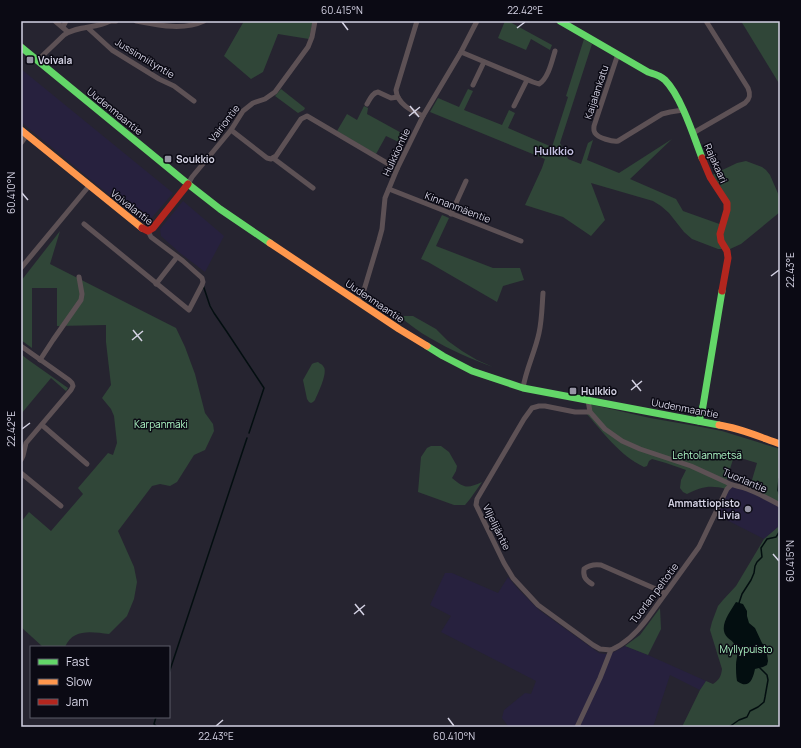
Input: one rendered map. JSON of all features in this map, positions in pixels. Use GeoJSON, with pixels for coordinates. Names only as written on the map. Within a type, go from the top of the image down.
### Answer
{"type":"FeatureCollection","features":[{"type":"Feature","properties":{"kind":"main road","name":"Rajakaari"},"geometry":{"type":"LineString","coordinates":[[560,21],[648,72],[661,77],[668,84],[683,110],[710,177],[725,199],[728,207],[720,234],[721,241],[727,251],[728,258],[700,421]]}},
{"type":"Feature","properties":{"kind":"main road","name":"Uudenmaantie"},"geometry":{"type":"LineString","coordinates":[[21,47],[188,184],[239,222],[422,344],[460,366],[523,388],[742,430],[780,444]]}},
{"type":"Feature","properties":{"kind":"main road","name":"Voivalantie"},"geometry":{"type":"LineString","coordinates":[[21,130],[140,228],[148,231]]}},
{"type":"Feature","properties":{"kind":"main road"},"geometry":{"type":"LineString","coordinates":[[148,231],[188,184]]}},
{"type":"Feature","properties":{"kind":"street"},"geometry":{"type":"LineString","coordinates":[[55,21],[63,26],[68,32]]}},
{"type":"Feature","properties":{"kind":"street"},"geometry":{"type":"LineString","coordinates":[[63,26],[66,21]]}},
{"type":"Feature","properties":{"kind":"street"},"geometry":{"type":"LineString","coordinates":[[38,60],[68,32],[102,25],[110,21],[116,21]]}},
{"type":"Feature","properties":{"kind":"street"},"geometry":{"type":"LineString","coordinates":[[136,21],[167,26],[194,25],[204,21]]}},
{"type":"Feature","properties":{"kind":"street","name":"Vairiontie"},"geometry":{"type":"LineString","coordinates":[[188,184],[192,177],[231,130],[240,114],[253,103],[266,99],[275,92],[308,47],[312,37],[315,21]]}},
{"type":"Feature","properties":{"kind":"street"},"geometry":{"type":"LineString","coordinates":[[418,21],[396,94],[402,103],[408,108],[423,116]]}},
{"type":"Feature","properties":{"kind":"street","name":"Hulkkiontie"},"geometry":{"type":"LineString","coordinates":[[358,301],[364,290],[382,229],[385,198],[388,190],[423,116],[461,52],[477,21]]}},
{"type":"Feature","properties":{"kind":"street"},"geometry":{"type":"LineString","coordinates":[[693,133],[748,101],[750,97],[748,88],[706,21]]}},
{"type":"Feature","properties":{"kind":"street","name":"Jussinniityntie"},"geometry":{"type":"LineString","coordinates":[[88,28],[112,50],[159,79],[174,86],[194,102]]}},
{"type":"Feature","properties":{"kind":"street"},"geometry":{"type":"LineString","coordinates":[[461,52],[539,84],[545,77],[555,51]]}},
{"type":"Feature","properties":{"kind":"street","name":"Kaijalankatu"},"geometry":{"type":"LineString","coordinates":[[618,54],[594,126],[594,132],[596,134],[612,141],[618,141],[662,114],[683,110]]}},
{"type":"Feature","properties":{"kind":"street"},"geometry":{"type":"LineString","coordinates":[[473,85],[484,62]]}},
{"type":"Feature","properties":{"kind":"street"},"geometry":{"type":"LineString","coordinates":[[514,106],[528,80]]}},
{"type":"Feature","properties":{"kind":"street"},"geometry":{"type":"LineString","coordinates":[[367,104],[372,95],[376,93],[380,93],[391,98],[398,97]]}},
{"type":"Feature","properties":{"kind":"street"},"geometry":{"type":"LineString","coordinates":[[272,158],[276,156],[301,119],[307,116],[397,169]]}},
{"type":"Feature","properties":{"kind":"street"},"geometry":{"type":"LineString","coordinates":[[231,130],[267,158],[272,158],[313,188]]}},
{"type":"Feature","properties":{"kind":"street"},"geometry":{"type":"LineString","coordinates":[[21,143],[27,135]]}},
{"type":"Feature","properties":{"kind":"street"},"geometry":{"type":"LineString","coordinates":[[451,214],[466,181]]}},
{"type":"Feature","properties":{"kind":"street"},"geometry":{"type":"LineString","coordinates":[[21,268],[88,186]]}},
{"type":"Feature","properties":{"kind":"street","name":"Kinnanmäentie"},"geometry":{"type":"LineString","coordinates":[[388,190],[521,241]]}},
{"type":"Feature","properties":{"kind":"street"},"geometry":{"type":"LineString","coordinates":[[84,224],[156,284],[177,257]]}},
{"type":"Feature","properties":{"kind":"street","name":"Voivalantie"},"geometry":{"type":"LineString","coordinates":[[148,231],[151,237],[203,280],[202,285],[189,310],[156,284]]}},
{"type":"Feature","properties":{"kind":"street"},"geometry":{"type":"LineString","coordinates":[[40,360],[56,334],[81,300],[82,294],[79,277]]}},
{"type":"Feature","properties":{"kind":"street"},"geometry":{"type":"LineString","coordinates":[[523,388],[541,322],[543,293]]}},
{"type":"Feature","properties":{"kind":"street"},"geometry":{"type":"LineString","coordinates":[[21,346],[70,381],[73,386],[26,443],[21,460]]}},
{"type":"Feature","properties":{"kind":"street"},"geometry":{"type":"LineString","coordinates":[[588,400],[590,412]]}},
{"type":"Feature","properties":{"kind":"street","name":"Viljelijäntie"},"geometry":{"type":"LineString","coordinates":[[590,412],[576,412],[545,406],[532,408],[526,415],[477,499],[476,505],[504,563],[513,578],[526,593],[538,605],[593,645],[600,649],[611,650]]}},
{"type":"Feature","properties":{"kind":"street","name":"Tuorlantie"},"geometry":{"type":"LineString","coordinates":[[590,412],[605,429],[630,445],[691,466],[731,485],[749,490],[780,505]]}},
{"type":"Feature","properties":{"kind":"street"},"geometry":{"type":"LineString","coordinates":[[42,425],[87,464]]}},
{"type":"Feature","properties":{"kind":"street"},"geometry":{"type":"LineString","coordinates":[[21,473],[61,506]]}},
{"type":"Feature","properties":{"kind":"street","name":"Tuorlan peltotie"},"geometry":{"type":"LineString","coordinates":[[611,650],[641,627],[699,547],[727,489],[731,485]]}},
{"type":"Feature","properties":{"kind":"street"},"geometry":{"type":"LineString","coordinates":[[592,584],[584,577],[584,569],[588,566],[596,564],[665,593]]}},
{"type":"Feature","properties":{"kind":"street"},"geometry":{"type":"LineString","coordinates":[[577,727],[600,678],[611,650]]}},
{"type":"Feature","properties":{"kind":"shaded area"},"geometry":{"type":"Polygon","coordinates":[[[21,69],[173,193],[149,221],[142,222],[21,122],[21,69]]]}},
{"type":"Feature","properties":{"kind":"shaded area"},"geometry":{"type":"Polygon","coordinates":[[[183,201],[224,236],[205,272],[161,236],[160,229],[183,201]]]}},
{"type":"Feature","properties":{"kind":"shaded area","name":"Ammattiopisto Livia"},"geometry":{"type":"Polygon","coordinates":[[[735,486],[779,504],[778,527],[764,539],[715,514],[727,489],[735,486]]]}},
{"type":"Feature","properties":{"kind":"shaded area"},"geometry":{"type":"Polygon","coordinates":[[[445,573],[452,573],[498,593],[508,577],[539,610],[599,653],[612,653],[625,646],[706,681],[700,690],[670,675],[653,727],[508,726],[502,718],[504,710],[525,693],[531,694],[536,681],[441,632],[451,616],[430,605],[445,573]]]}},
{"type":"Feature","properties":{"kind":"shaded area"},"geometry":{"type":"Polygon","coordinates":[[[736,602],[743,604],[747,611],[749,623],[755,628],[766,648],[768,661],[767,665],[755,669],[752,680],[747,684],[737,681],[736,648],[734,643],[725,634],[724,630],[724,625],[728,615],[736,602]]]}},
{"type":"Feature","properties":{"kind":"green space"},"geometry":{"type":"Polygon","coordinates":[[[244,21],[313,21],[309,39],[278,34],[263,72],[251,79],[224,56],[244,21]]]}},
{"type":"Feature","properties":{"kind":"green space"},"geometry":{"type":"Polygon","coordinates":[[[505,21],[508,21],[552,45],[550,50],[531,39],[526,50],[498,38],[505,21]]]}},
{"type":"Feature","properties":{"kind":"green space"},"geometry":{"type":"Polygon","coordinates":[[[741,21],[780,21],[780,85],[741,21]]]}},
{"type":"Feature","properties":{"kind":"green space"},"geometry":{"type":"Polygon","coordinates":[[[584,39],[592,44],[560,143],[568,159],[581,164],[588,143],[593,140],[587,160],[619,173],[672,139],[630,179],[676,199],[683,211],[725,226],[729,212],[712,175],[737,163],[746,161],[762,167],[770,175],[780,198],[780,212],[741,244],[730,249],[718,249],[692,239],[684,232],[669,213],[653,201],[591,183],[605,220],[591,236],[563,217],[525,205],[545,159],[430,112],[438,98],[459,107],[468,89],[473,91],[464,110],[502,125],[509,110],[515,113],[508,128],[552,147],[584,39]]]}},
{"type":"Feature","properties":{"kind":"green space"},"geometry":{"type":"Polygon","coordinates":[[[281,89],[305,108],[304,110],[298,113],[275,96],[281,89]]]}},
{"type":"Feature","properties":{"kind":"green space"},"geometry":{"type":"Polygon","coordinates":[[[364,106],[368,108],[367,114],[407,136],[403,144],[386,136],[376,154],[337,131],[347,114],[357,120],[364,106]]]}},
{"type":"Feature","properties":{"kind":"green space"},"geometry":{"type":"Polygon","coordinates":[[[442,215],[449,218],[436,246],[493,268],[520,268],[524,280],[503,286],[497,302],[421,259],[442,215]]]}},
{"type":"Feature","properties":{"kind":"green space","name":"Karpanmäki"},"geometry":{"type":"Polygon","coordinates":[[[60,231],[50,264],[176,328],[195,374],[205,413],[213,424],[214,431],[205,450],[194,455],[177,482],[170,486],[160,484],[152,486],[118,531],[134,567],[137,582],[134,599],[127,616],[109,634],[90,632],[78,634],[68,641],[66,646],[42,646],[21,627],[21,522],[29,512],[51,531],[83,494],[78,488],[108,453],[113,455],[117,443],[114,416],[111,409],[102,398],[111,385],[106,342],[106,325],[57,326],[57,288],[32,288],[32,348],[21,340],[21,281],[60,231]]]}},
{"type":"Feature","properties":{"kind":"green space"},"geometry":{"type":"Polygon","coordinates":[[[399,316],[413,316],[436,329],[448,341],[462,351],[493,367],[461,354],[438,342],[418,331],[399,316]]]}},
{"type":"Feature","properties":{"kind":"green space"},"geometry":{"type":"Polygon","coordinates":[[[21,354],[68,388],[66,391],[51,378],[21,414],[21,354]]]}},
{"type":"Feature","properties":{"kind":"green space"},"geometry":{"type":"Polygon","coordinates":[[[318,362],[323,365],[325,372],[315,400],[311,403],[307,399],[303,380],[312,364],[318,362]]]}},
{"type":"Feature","properties":{"kind":"green space"},"geometry":{"type":"Polygon","coordinates":[[[589,404],[650,418],[722,431],[780,449],[780,723],[775,727],[682,727],[706,681],[713,684],[718,680],[721,674],[722,669],[710,630],[718,606],[736,586],[764,539],[778,527],[779,504],[749,490],[757,463],[734,456],[726,482],[731,485],[727,489],[707,487],[687,494],[680,488],[681,480],[686,470],[652,459],[649,461],[647,466],[644,467],[635,462],[619,450],[585,412],[590,412],[589,404]]]}},
{"type":"Feature","properties":{"kind":"green space"},"geometry":{"type":"Polygon","coordinates":[[[431,446],[441,446],[449,452],[457,466],[452,478],[460,484],[463,486],[473,486],[482,482],[465,505],[454,505],[418,492],[421,457],[427,448],[431,446]]]}},
{"type":"Feature","properties":{"kind":"green space"},"geometry":{"type":"Polygon","coordinates":[[[660,608],[661,629],[648,655],[625,646],[640,635],[660,608]]]}},
{"type":"Feature","properties":{"kind":"waterway"},"geometry":{"type":"LineString","coordinates":[[203,285],[214,313],[264,388],[249,433]]}},
{"type":"Feature","properties":{"kind":"waterway"},"geometry":{"type":"LineString","coordinates":[[170,670],[247,438]]}},
{"type":"Feature","properties":{"kind":"waterway"},"geometry":{"type":"LineString","coordinates":[[780,478],[778,490],[780,496]]}},
{"type":"Feature","properties":{"kind":"waterway"},"geometry":{"type":"LineString","coordinates":[[739,603],[742,594],[751,580],[755,566],[762,557],[761,548],[767,539],[776,537],[780,531]]}},
{"type":"Feature","properties":{"kind":"waterway"},"geometry":{"type":"LineString","coordinates":[[729,727],[739,720],[747,717],[750,711],[764,702],[768,680],[767,675],[758,666]]}},
{"type":"Feature","properties":{"kind":"waterway"},"geometry":{"type":"LineString","coordinates":[[156,718],[154,724],[157,727]]}},
{"type":"Feature","properties":{"kind":"traffic: fast"},"geometry":{"type":"LineString","coordinates":[[560,21],[648,72],[665,80],[682,106],[702,158]]}},
{"type":"Feature","properties":{"kind":"traffic: fast"},"geometry":{"type":"LineString","coordinates":[[21,47],[188,184],[220,209],[270,243]]}},
{"type":"Feature","properties":{"kind":"traffic: fast"},"geometry":{"type":"LineString","coordinates":[[699,421],[703,406],[722,291]]}},
{"type":"Feature","properties":{"kind":"traffic: fast"},"geometry":{"type":"LineString","coordinates":[[427,346],[472,371],[523,388],[719,425]]}},
{"type":"Feature","properties":{"kind":"traffic: slow"},"geometry":{"type":"LineString","coordinates":[[21,130],[142,228]]}},
{"type":"Feature","properties":{"kind":"traffic: slow"},"geometry":{"type":"LineString","coordinates":[[270,243],[427,346]]}},
{"type":"Feature","properties":{"kind":"traffic: slow"},"geometry":{"type":"LineString","coordinates":[[719,425],[742,430],[780,444]]}},
{"type":"Feature","properties":{"kind":"traffic: jam"},"geometry":{"type":"LineString","coordinates":[[702,158],[710,177],[727,203],[727,210],[720,234],[721,241],[727,251],[728,258],[722,291]]}},
{"type":"Feature","properties":{"kind":"traffic: jam"},"geometry":{"type":"LineString","coordinates":[[142,228],[148,231],[153,228],[188,184]]}},
{"type":"Feature","properties":{"kind":"place","name":"Voivala"},"geometry":{"type":"Point","coordinates":[30,60]}},
{"type":"Feature","properties":{"kind":"place","name":"Soukkio"},"geometry":{"type":"Point","coordinates":[168,159]}},
{"type":"Feature","properties":{"kind":"place","name":"Hulkkio"},"geometry":{"type":"Point","coordinates":[573,391]}},
{"type":"Feature","properties":{"kind":"place","name":"Ammattiopisto Livia"},"geometry":{"type":"Point","coordinates":[748,509]}},
{"type":"Feature","properties":{"kind":"district","name":"Hulkkio"},"geometry":{"type":"Point","coordinates":[554,150]}},
{"type":"Feature","properties":{"kind":"park label","name":"Lehtolanmetsä"},"geometry":{"type":"Point","coordinates":[707,455]}},
{"type":"Feature","properties":{"kind":"park label","name":"Myllypuisto"},"geometry":{"type":"Point","coordinates":[746,649]}}]}
